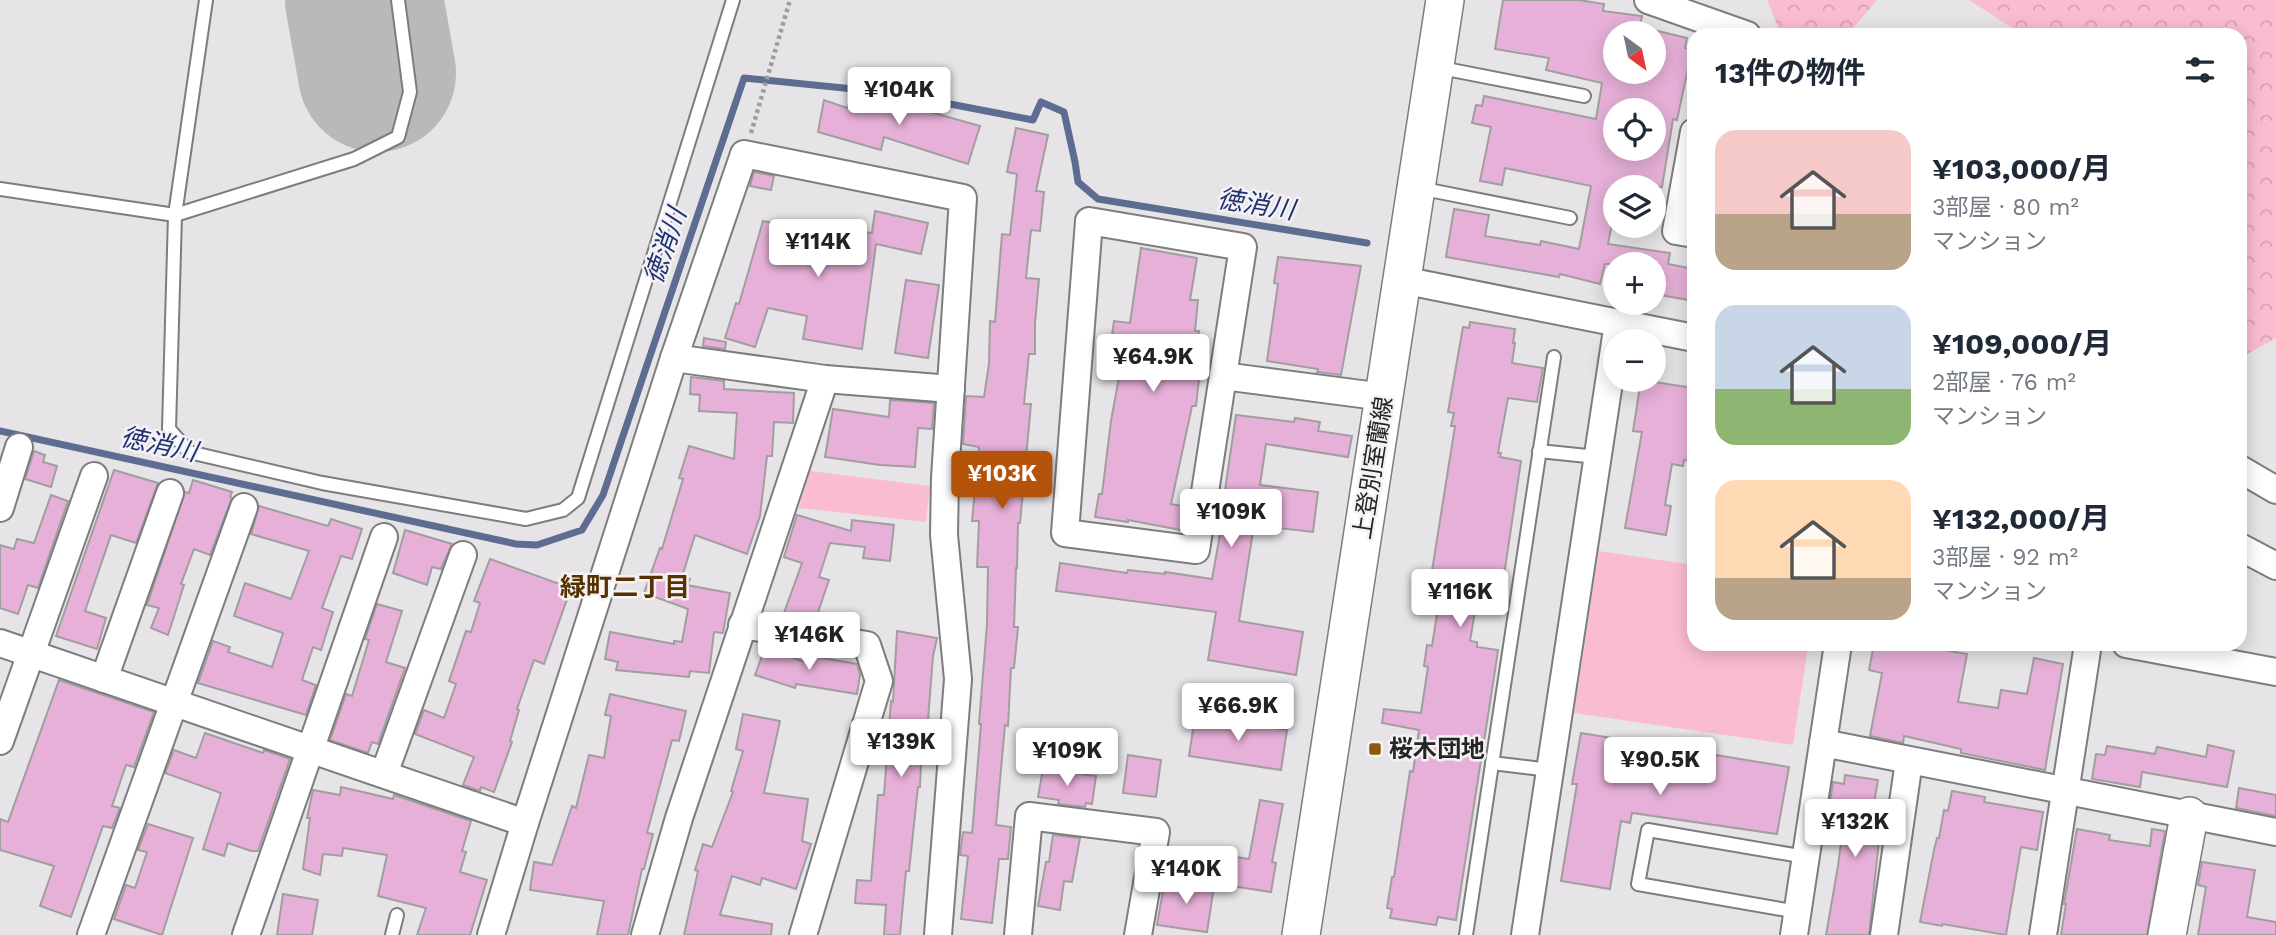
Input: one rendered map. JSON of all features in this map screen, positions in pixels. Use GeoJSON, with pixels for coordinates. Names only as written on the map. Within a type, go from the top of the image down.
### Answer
{"type":"FeatureCollection","features":[{"type":"Feature","properties":{"kind":"main road","name":"上登別室蘭線"},"geometry":{"type":"LineString","coordinates":[[1301,935],[1445,0]]}},
{"type":"Feature","properties":{"kind":"main road"},"geometry":{"type":"LineString","coordinates":[[2167,935],[2189,816]]}},
{"type":"Feature","properties":{"kind":"street"},"geometry":{"type":"LineString","coordinates":[[1648,0],[1711,28]]}},
{"type":"Feature","properties":{"kind":"street"},"geometry":{"type":"LineString","coordinates":[[491,935],[674,358],[744,154],[962,198],[944,535],[958,679],[938,935]]}},
{"type":"Feature","properties":{"kind":"street"},"geometry":{"type":"LineString","coordinates":[[1687,170],[1676,231],[1687,233]]}},
{"type":"Feature","properties":{"kind":"street"},"geometry":{"type":"LineString","coordinates":[[1089,221],[1242,247],[1223,376],[1196,550],[1065,533],[1089,221]]}},
{"type":"Feature","properties":{"kind":"street"},"geometry":{"type":"LineString","coordinates":[[1402,280],[1687,337]]}},
{"type":"Feature","properties":{"kind":"street"},"geometry":{"type":"LineString","coordinates":[[1525,935],[1618,323]]}},
{"type":"Feature","properties":{"kind":"street"},"geometry":{"type":"LineString","coordinates":[[674,358],[825,379],[951,388]]}},
{"type":"Feature","properties":{"kind":"street"},"geometry":{"type":"LineString","coordinates":[[1223,376],[1384,397]]}},
{"type":"Feature","properties":{"kind":"street"},"geometry":{"type":"LineString","coordinates":[[645,935],[679,818],[825,379]]}},
{"type":"Feature","properties":{"kind":"street"},"geometry":{"type":"LineString","coordinates":[[0,508],[19,447]]}},
{"type":"Feature","properties":{"kind":"street"},"geometry":{"type":"LineString","coordinates":[[2247,473],[2276,490]]}},
{"type":"Feature","properties":{"kind":"street"},"geometry":{"type":"LineString","coordinates":[[0,741],[94,476]]}},
{"type":"Feature","properties":{"kind":"street"},"geometry":{"type":"LineString","coordinates":[[104,679],[170,494]]}},
{"type":"Feature","properties":{"kind":"street"},"geometry":{"type":"LineString","coordinates":[[91,935],[244,507]]}},
{"type":"Feature","properties":{"kind":"street"},"geometry":{"type":"LineString","coordinates":[[246,935],[384,537]]}},
{"type":"Feature","properties":{"kind":"street"},"geometry":{"type":"LineString","coordinates":[[2247,551],[2276,566]]}},
{"type":"Feature","properties":{"kind":"street"},"geometry":{"type":"LineString","coordinates":[[384,774],[463,555]]}},
{"type":"Feature","properties":{"kind":"street"},"geometry":{"type":"LineString","coordinates":[[742,625],[867,645],[879,681],[803,935]]}},
{"type":"Feature","properties":{"kind":"street"},"geometry":{"type":"LineString","coordinates":[[0,643],[525,822]]}},
{"type":"Feature","properties":{"kind":"street"},"geometry":{"type":"LineString","coordinates":[[1796,923],[1837,651]]}},
{"type":"Feature","properties":{"kind":"street"},"geometry":{"type":"LineString","coordinates":[[2043,935],[2087,651]]}},
{"type":"Feature","properties":{"kind":"street"},"geometry":{"type":"LineString","coordinates":[[2164,651],[2276,672]]}},
{"type":"Feature","properties":{"kind":"street"},"geometry":{"type":"LineString","coordinates":[[1823,743],[2276,832]]}},
{"type":"Feature","properties":{"kind":"street"},"geometry":{"type":"LineString","coordinates":[[1884,935],[1909,761]]}},
{"type":"Feature","properties":{"kind":"street"},"geometry":{"type":"LineString","coordinates":[[1018,935],[1029,816],[1156,832],[1138,935]]}},
{"type":"Feature","properties":{"kind":"lane"},"geometry":{"type":"LineString","coordinates":[[206,0],[175,215],[169,429],[189,452],[322,484],[526,519],[563,510],[578,498],[733,0]]}},
{"type":"Feature","properties":{"kind":"lane"},"geometry":{"type":"LineString","coordinates":[[0,189],[175,215],[354,159],[398,137],[410,92],[398,0]]}},
{"type":"Feature","properties":{"kind":"lane"},"geometry":{"type":"LineString","coordinates":[[1435,66],[1584,96]]}},
{"type":"Feature","properties":{"kind":"lane"},"geometry":{"type":"LineString","coordinates":[[1416,187],[1570,218]]}},
{"type":"Feature","properties":{"kind":"lane"},"geometry":{"type":"LineString","coordinates":[[1466,935],[1554,357]]}},
{"type":"Feature","properties":{"kind":"lane"},"geometry":{"type":"LineString","coordinates":[[1539,451],[1597,457]]}},
{"type":"Feature","properties":{"kind":"lane"},"geometry":{"type":"LineString","coordinates":[[1492,763],[1550,770]]}},
{"type":"Feature","properties":{"kind":"lane"},"geometry":{"type":"LineString","coordinates":[[1796,923],[1638,884],[1648,830],[1806,857]]}},
{"type":"Feature","properties":{"kind":"lane"},"geometry":{"type":"LineString","coordinates":[[392,935],[397,915]]}},
{"type":"Feature","properties":{"kind":"path"},"geometry":{"type":"LineString","coordinates":[[744,154],[790,0]]}},
{"type":"Feature","properties":{"kind":"green space"},"geometry":{"type":"Polygon","coordinates":[[[1767,0],[1877,0],[1853,28],[1778,28],[1767,0]]]}},
{"type":"Feature","properties":{"kind":"green space"},"geometry":{"type":"Polygon","coordinates":[[[1969,0],[2276,0],[2276,338],[2247,354],[2247,28],[2012,28],[1969,0]]]}},
{"type":"Feature","properties":{"kind":"green space"},"geometry":{"type":"Polygon","coordinates":[[[810,471],[930,486],[926,522],[799,508],[810,471]]]}},
{"type":"Feature","properties":{"kind":"green space"},"geometry":{"type":"Polygon","coordinates":[[[1599,551],[1687,564],[1687,651],[1807,651],[1793,745],[1574,713],[1599,551]]]}},
{"type":"Feature","properties":{"kind":"building"},"geometry":{"type":"Polygon","coordinates":[[[1503,0],[1579,0],[1604,4],[1603,11],[1642,16],[1641,21],[1603,21],[1603,84],[1666,84],[1666,33],[1687,38],[1687,73],[1677,120],[1673,119],[1664,175],[1603,175],[1603,238],[1609,238],[1608,244],[1663,252],[1603,252],[1600,284],[1560,274],[1559,277],[1446,257],[1454,209],[1489,215],[1485,236],[1540,245],[1541,241],[1579,249],[1591,186],[1505,168],[1502,185],[1480,181],[1491,127],[1472,123],[1476,105],[1482,106],[1484,96],[1596,119],[1602,83],[1546,70],[1549,58],[1495,49],[1503,0]]]}},
{"type":"Feature","properties":{"kind":"building"},"geometry":{"type":"Polygon","coordinates":[[[852,93],[900,107],[903,100],[930,109],[930,112],[980,126],[968,164],[884,137],[881,150],[818,132],[824,100],[847,108],[852,93]]]}},
{"type":"Feature","properties":{"kind":"building"},"geometry":{"type":"Polygon","coordinates":[[[1016,128],[1048,135],[1036,191],[1044,192],[1040,231],[1031,230],[1026,278],[1039,279],[1035,354],[1029,354],[1024,404],[1031,404],[1018,523],[1014,627],[1018,627],[1014,668],[1011,668],[1008,726],[1005,725],[996,825],[1011,827],[1008,859],[999,859],[992,923],[961,919],[968,856],[960,855],[963,832],[972,833],[973,823],[987,624],[988,567],[977,567],[979,521],[972,521],[979,447],[963,444],[966,396],[984,397],[989,364],[990,321],[995,322],[1002,234],[1010,235],[1017,174],[1007,172],[1016,128]]]}},
{"type":"Feature","properties":{"kind":"building"},"geometry":{"type":"Polygon","coordinates":[[[754,172],[774,176],[771,190],[750,186],[754,172]]]}},
{"type":"Feature","properties":{"kind":"building"},"geometry":{"type":"Polygon","coordinates":[[[875,211],[928,223],[921,254],[876,244],[862,349],[803,339],[807,316],[768,308],[755,347],[725,338],[736,303],[739,304],[763,221],[852,240],[853,231],[872,233],[875,211]]]}},
{"type":"Feature","properties":{"kind":"building"},"geometry":{"type":"Polygon","coordinates":[[[1141,248],[1197,258],[1190,300],[1198,300],[1195,331],[1199,331],[1191,378],[1199,379],[1196,406],[1192,406],[1171,504],[1186,507],[1181,530],[1095,517],[1099,494],[1102,494],[1111,421],[1125,344],[1111,342],[1114,321],[1130,323],[1141,248]]]}},
{"type":"Feature","properties":{"kind":"building"},"geometry":{"type":"Polygon","coordinates":[[[1666,252],[1670,253],[1668,264],[1687,268],[1687,300],[1666,296],[1666,252]]]}},
{"type":"Feature","properties":{"kind":"building"},"geometry":{"type":"Polygon","coordinates":[[[1278,257],[1361,266],[1341,375],[1267,361],[1278,284],[1274,283],[1278,257]]]}},
{"type":"Feature","properties":{"kind":"building"},"geometry":{"type":"Polygon","coordinates":[[[906,280],[939,285],[928,358],[895,353],[906,280]]]}},
{"type":"Feature","properties":{"kind":"building"},"geometry":{"type":"Polygon","coordinates":[[[1470,322],[1515,329],[1512,363],[1543,368],[1537,402],[1508,398],[1498,453],[1501,453],[1500,457],[1521,461],[1503,582],[1498,608],[1476,605],[1470,641],[1477,642],[1477,647],[1498,650],[1456,920],[1438,917],[1436,925],[1390,918],[1392,909],[1387,908],[1419,730],[1382,723],[1384,709],[1421,713],[1428,667],[1424,666],[1427,645],[1432,646],[1438,608],[1431,607],[1433,597],[1428,596],[1455,426],[1451,426],[1454,413],[1448,412],[1463,327],[1469,328],[1470,322]]]}},
{"type":"Feature","properties":{"kind":"building"},"geometry":{"type":"Polygon","coordinates":[[[704,338],[726,342],[725,349],[703,346],[704,338]]]}},
{"type":"Feature","properties":{"kind":"building"},"geometry":{"type":"Polygon","coordinates":[[[691,377],[724,381],[724,389],[794,393],[793,423],[774,422],[772,456],[767,456],[760,516],[747,554],[695,535],[682,577],[690,579],[687,585],[730,593],[723,633],[714,632],[709,673],[690,671],[689,677],[616,670],[618,662],[605,659],[610,632],[674,644],[674,641],[682,642],[688,609],[644,593],[660,548],[662,549],[683,479],[679,478],[689,446],[734,459],[737,413],[699,411],[700,395],[690,394],[691,377]]]}},
{"type":"Feature","properties":{"kind":"building"},"geometry":{"type":"Polygon","coordinates":[[[1666,384],[1687,387],[1687,460],[1684,460],[1683,466],[1672,464],[1665,505],[1671,506],[1666,535],[1625,528],[1642,432],[1633,431],[1639,392],[1666,392],[1666,384]]]}},
{"type":"Feature","properties":{"kind":"building"},"geometry":{"type":"Polygon","coordinates":[[[890,400],[934,403],[932,429],[918,428],[915,467],[825,457],[833,409],[889,417],[890,400]]]}},
{"type":"Feature","properties":{"kind":"building"},"geometry":{"type":"Polygon","coordinates":[[[1236,415],[1294,422],[1295,418],[1320,422],[1318,431],[1352,436],[1348,457],[1266,444],[1260,485],[1318,492],[1313,532],[1254,525],[1239,621],[1303,632],[1296,675],[1208,660],[1216,612],[1056,591],[1060,563],[1127,573],[1128,570],[1165,572],[1212,579],[1224,512],[1222,511],[1236,415]]]}},
{"type":"Feature","properties":{"kind":"building"},"geometry":{"type":"Polygon","coordinates":[[[34,451],[45,455],[43,462],[57,466],[51,487],[25,479],[34,451]]]}},
{"type":"Feature","properties":{"kind":"building"},"geometry":{"type":"Polygon","coordinates":[[[114,470],[158,483],[136,543],[111,535],[85,611],[106,618],[97,649],[56,636],[114,470]]]}},
{"type":"Feature","properties":{"kind":"building"},"geometry":{"type":"Polygon","coordinates":[[[193,480],[232,492],[232,498],[210,555],[194,549],[181,584],[184,585],[168,635],[151,628],[159,608],[147,605],[185,492],[189,493],[193,480]]]}},
{"type":"Feature","properties":{"kind":"building"},"geometry":{"type":"Polygon","coordinates":[[[51,495],[68,501],[38,588],[28,585],[18,614],[0,608],[0,545],[14,549],[17,539],[34,543],[51,495]]]}},
{"type":"Feature","properties":{"kind":"building"},"geometry":{"type":"Polygon","coordinates":[[[259,506],[328,526],[331,519],[362,529],[352,559],[341,556],[322,608],[333,612],[321,650],[313,647],[302,680],[316,685],[306,715],[198,683],[213,641],[230,647],[228,652],[272,667],[283,633],[234,616],[245,583],[291,599],[309,551],[251,534],[259,506]]]}},
{"type":"Feature","properties":{"kind":"building"},"geometry":{"type":"Polygon","coordinates":[[[797,515],[851,531],[852,520],[894,525],[890,561],[863,558],[865,547],[830,543],[819,577],[829,580],[815,621],[784,613],[802,563],[784,557],[797,515]]]}},
{"type":"Feature","properties":{"kind":"building"},"geometry":{"type":"Polygon","coordinates":[[[405,530],[452,544],[441,569],[432,567],[427,585],[393,573],[405,530]]]}},
{"type":"Feature","properties":{"kind":"building"},"geometry":{"type":"Polygon","coordinates":[[[490,559],[571,588],[544,664],[534,660],[517,709],[519,710],[510,741],[512,742],[494,792],[481,787],[480,791],[463,785],[474,757],[415,734],[424,710],[444,718],[456,684],[449,681],[466,631],[471,632],[480,603],[474,601],[490,559]]]}},
{"type":"Feature","properties":{"kind":"building"},"geometry":{"type":"Polygon","coordinates":[[[377,604],[402,611],[386,662],[405,668],[378,744],[372,742],[368,753],[330,740],[346,694],[352,696],[369,640],[365,639],[377,604]]]}},
{"type":"Feature","properties":{"kind":"building"},"geometry":{"type":"Polygon","coordinates":[[[897,631],[937,638],[933,656],[926,745],[922,745],[920,787],[909,871],[906,871],[900,935],[884,935],[886,905],[855,903],[857,880],[871,881],[878,795],[884,795],[897,631]]]}},
{"type":"Feature","properties":{"kind":"building"},"geometry":{"type":"Polygon","coordinates":[[[765,648],[808,663],[810,656],[857,664],[860,675],[857,694],[796,684],[795,688],[755,675],[765,648]]]}},
{"type":"Feature","properties":{"kind":"building"},"geometry":{"type":"Polygon","coordinates":[[[1873,651],[1950,651],[1967,654],[1958,702],[1998,708],[2001,690],[2027,694],[2034,658],[2063,664],[2045,770],[1961,753],[1961,749],[1904,736],[1903,743],[1870,736],[1882,673],[1869,670],[1873,651]]]}},
{"type":"Feature","properties":{"kind":"building"},"geometry":{"type":"Polygon","coordinates":[[[59,680],[154,712],[134,767],[126,765],[112,806],[120,808],[112,828],[103,826],[71,917],[40,906],[54,866],[0,850],[0,819],[8,822],[59,680]]]}},
{"type":"Feature","properties":{"kind":"building"},"geometry":{"type":"Polygon","coordinates":[[[610,694],[686,711],[679,741],[672,740],[647,833],[653,834],[642,869],[628,935],[597,935],[604,901],[530,890],[534,862],[552,865],[572,806],[576,808],[589,755],[604,758],[611,716],[605,715],[610,694]]]}},
{"type":"Feature","properties":{"kind":"building"},"geometry":{"type":"Polygon","coordinates":[[[743,714],[780,721],[764,793],[808,799],[802,841],[811,844],[796,889],[762,878],[760,885],[732,876],[720,915],[772,924],[771,935],[684,935],[698,871],[695,870],[703,844],[712,847],[733,792],[731,791],[743,751],[736,749],[743,714]]]}},
{"type":"Feature","properties":{"kind":"building"},"geometry":{"type":"Polygon","coordinates":[[[1195,716],[1287,730],[1281,770],[1189,756],[1195,716]]]}},
{"type":"Feature","properties":{"kind":"building"},"geometry":{"type":"Polygon","coordinates":[[[205,733],[263,753],[264,750],[290,759],[258,851],[228,843],[224,856],[203,849],[221,793],[165,773],[174,750],[196,758],[205,733]]]}},
{"type":"Feature","properties":{"kind":"building"},"geometry":{"type":"Polygon","coordinates":[[[1581,733],[1789,767],[1777,834],[1632,813],[1630,823],[1621,821],[1610,889],[1561,881],[1577,784],[1572,784],[1581,733]]]}},
{"type":"Feature","properties":{"kind":"building"},"geometry":{"type":"Polygon","coordinates":[[[2208,745],[2234,751],[2227,787],[2142,772],[2140,787],[2092,779],[2096,754],[2105,755],[2107,746],[2155,754],[2157,747],[2206,757],[2208,745]]]}},
{"type":"Feature","properties":{"kind":"building"},"geometry":{"type":"Polygon","coordinates":[[[1128,755],[1161,760],[1156,797],[1123,793],[1128,755]]]}},
{"type":"Feature","properties":{"kind":"building"},"geometry":{"type":"Polygon","coordinates":[[[1043,769],[1096,776],[1092,804],[1086,803],[1085,807],[1058,804],[1059,800],[1038,797],[1043,769]]]}},
{"type":"Feature","properties":{"kind":"building"},"geometry":{"type":"Polygon","coordinates":[[[1845,775],[1878,780],[1868,839],[1879,840],[1869,935],[1826,935],[1846,805],[1830,802],[1833,782],[1844,784],[1845,775]]]}},
{"type":"Feature","properties":{"kind":"building"},"geometry":{"type":"Polygon","coordinates":[[[341,787],[393,799],[394,795],[471,821],[462,851],[466,852],[460,872],[487,880],[470,935],[417,935],[426,908],[378,896],[387,855],[343,848],[342,856],[323,854],[320,875],[303,869],[310,818],[307,818],[313,790],[340,795],[341,787]]]}},
{"type":"Feature","properties":{"kind":"building"},"geometry":{"type":"Polygon","coordinates":[[[2239,788],[2276,795],[2276,816],[2236,808],[2239,788]]]}},
{"type":"Feature","properties":{"kind":"building"},"geometry":{"type":"Polygon","coordinates":[[[1952,791],[1985,797],[1984,802],[2043,812],[2037,850],[2021,847],[2006,935],[1920,922],[1934,850],[1944,810],[1948,811],[1952,791]]]}},
{"type":"Feature","properties":{"kind":"building"},"geometry":{"type":"Polygon","coordinates":[[[1260,800],[1283,804],[1272,862],[1276,863],[1271,892],[1225,885],[1229,856],[1249,859],[1260,800]]]}},
{"type":"Feature","properties":{"kind":"building"},"geometry":{"type":"Polygon","coordinates":[[[148,824],[193,838],[162,935],[114,919],[126,885],[135,888],[147,852],[138,850],[148,824]]]}},
{"type":"Feature","properties":{"kind":"building"},"geometry":{"type":"Polygon","coordinates":[[[2077,829],[2110,835],[2109,840],[2150,846],[2152,829],[2165,831],[2147,935],[2061,935],[2077,829]]]}},
{"type":"Feature","properties":{"kind":"building"},"geometry":{"type":"Polygon","coordinates":[[[1053,835],[1080,838],[1072,882],[1064,881],[1060,910],[1038,906],[1053,835]]]}},
{"type":"Feature","properties":{"kind":"building"},"geometry":{"type":"Polygon","coordinates":[[[2202,862],[2255,870],[2247,917],[2276,922],[2276,935],[2198,935],[2206,887],[2198,885],[2202,862]]]}},
{"type":"Feature","properties":{"kind":"building"},"geometry":{"type":"Polygon","coordinates":[[[1175,880],[1214,886],[1207,932],[1157,925],[1164,885],[1174,887],[1175,880]]]}},
{"type":"Feature","properties":{"kind":"building"},"geometry":{"type":"Polygon","coordinates":[[[283,894],[318,900],[312,935],[277,935],[283,894]]]}},
{"type":"Feature","properties":{"kind":"waterway","name":"徳消川"},"geometry":{"type":"LineString","coordinates":[[0,431],[516,544],[537,545],[582,530],[603,495],[744,78],[893,93],[1033,120],[1041,102],[1064,112],[1078,182],[1098,199],[1367,243]]}},
{"type":"Feature","properties":{"kind":"runway"},"geometry":{"type":"LineString","coordinates":[[364,0],[377,73]]}},
{"type":"Feature","properties":{"kind":"place","name":"桜木団地"},"geometry":{"type":"Point","coordinates":[1375,749]}},
{"type":"Feature","properties":{"kind":"district","name":"緑町二丁目"},"geometry":{"type":"Point","coordinates":[625,587]}}]}
